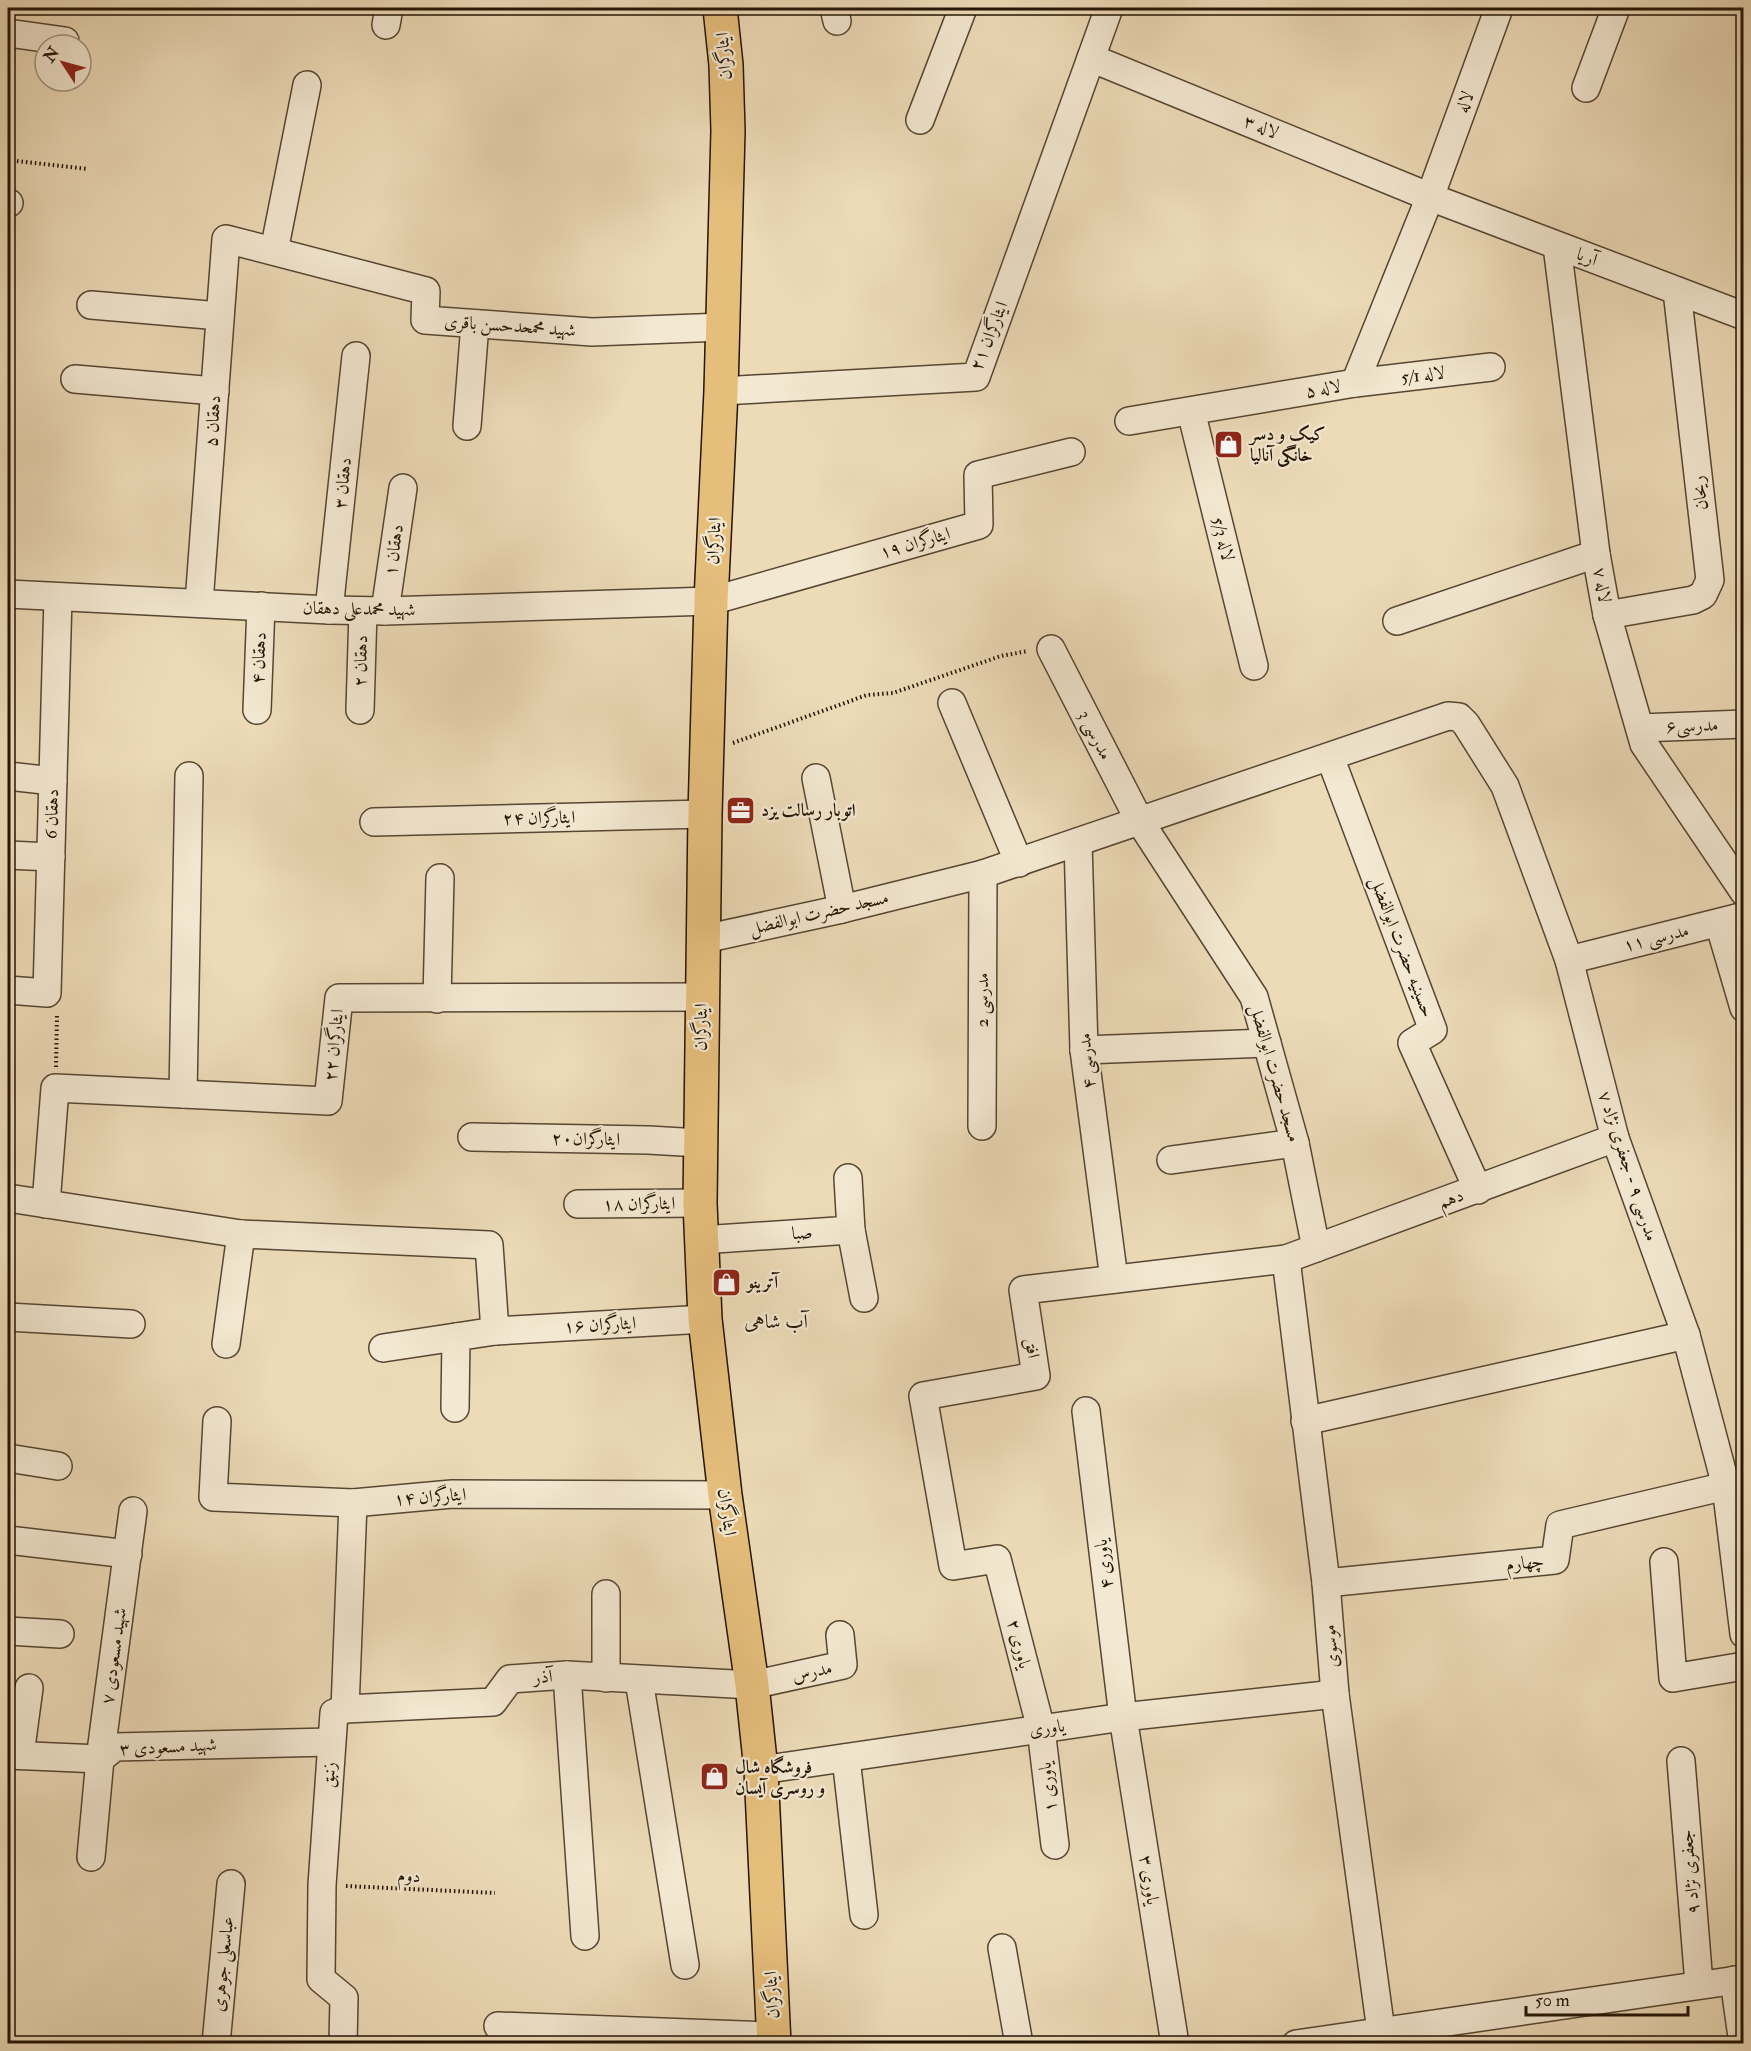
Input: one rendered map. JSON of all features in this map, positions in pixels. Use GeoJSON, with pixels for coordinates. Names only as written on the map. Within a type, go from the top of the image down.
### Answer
{"type":"FeatureCollection","features":[{"type":"Feature","properties":{"kind":"main road","name":"ایثارگران"},"geometry":{"type":"LineString","coordinates":[[720,8],[726,65],[728,131],[705,814],[700,1203],[705,1319],[725,1495],[752,1685],[761,1770],[774,2040]]}},
{"type":"Feature","properties":{"kind":"street"},"geometry":{"type":"LineString","coordinates":[[920,120],[963,8]]}},
{"type":"Feature","properties":{"kind":"street"},"geometry":{"type":"LineString","coordinates":[[1090,58],[1109,8]]}},
{"type":"Feature","properties":{"kind":"street","name":"لاله"},"geometry":{"type":"LineString","coordinates":[[1430,197],[1499,8]]}},
{"type":"Feature","properties":{"kind":"street"},"geometry":{"type":"LineString","coordinates":[[1586,88],[1616,8]]}},
{"type":"Feature","properties":{"kind":"street"},"geometry":{"type":"LineString","coordinates":[[8,33],[33,37]]}},
{"type":"Feature","properties":{"kind":"street","name":"لاله ۳"},"geometry":{"type":"LineString","coordinates":[[1090,58],[1430,197]]}},
{"type":"Feature","properties":{"kind":"street","name":"ایثارگران ۲۱"},"geometry":{"type":"LineString","coordinates":[[721,391],[976,377],[1090,58]]}},
{"type":"Feature","properties":{"kind":"street"},"geometry":{"type":"LineString","coordinates":[[274,251],[307,85]]}},
{"type":"Feature","properties":{"kind":"street","name":"آریا"},"geometry":{"type":"LineString","coordinates":[[1430,197],[1743,316]]}},
{"type":"Feature","properties":{"kind":"street","name":"لاله ۵"},"geometry":{"type":"LineString","coordinates":[[1129,421],[1355,383],[1430,197]]}},
{"type":"Feature","properties":{"kind":"street","name":"شهید محمحدحسن باقری"},"geometry":{"type":"LineString","coordinates":[[226,238],[426,291],[425,320],[592,332],[723,327]]}},
{"type":"Feature","properties":{"kind":"street","name":"دهقان ۵"},"geometry":{"type":"LineString","coordinates":[[199,603],[226,238]]}},
{"type":"Feature","properties":{"kind":"street","name":"لاله ۷"},"geometry":{"type":"LineString","coordinates":[[1557,246],[1596,554],[1607,615],[1644,744],[1743,892]]}},
{"type":"Feature","properties":{"kind":"street","name":"ریحان"},"geometry":{"type":"LineString","coordinates":[[1607,615],[1693,600],[1703,595],[1710,580],[1677,291]]}},
{"type":"Feature","properties":{"kind":"street"},"geometry":{"type":"LineString","coordinates":[[91,305],[220,316]]}},
{"type":"Feature","properties":{"kind":"street"},"geometry":{"type":"LineString","coordinates":[[467,426],[475,324]]}},
{"type":"Feature","properties":{"kind":"street","name":"دهقان ۳"},"geometry":{"type":"LineString","coordinates":[[329,610],[356,356]]}},
{"type":"Feature","properties":{"kind":"street","name":"لاله 5/1"},"geometry":{"type":"LineString","coordinates":[[1355,383],[1491,367]]}},
{"type":"Feature","properties":{"kind":"street"},"geometry":{"type":"LineString","coordinates":[[75,379],[215,391]]}},
{"type":"Feature","properties":{"kind":"street","name":"لاله 5/3"},"geometry":{"type":"LineString","coordinates":[[1191,411],[1254,666]]}},
{"type":"Feature","properties":{"kind":"street","name":"ایثارگران ۱‍۹"},"geometry":{"type":"LineString","coordinates":[[711,602],[979,525],[978,475],[1071,452]]}},
{"type":"Feature","properties":{"kind":"street","name":"دهقان ۱"},"geometry":{"type":"LineString","coordinates":[[374,611],[403,488]]}},
{"type":"Feature","properties":{"kind":"street"},"geometry":{"type":"LineString","coordinates":[[1397,621],[1596,554]]}},
{"type":"Feature","properties":{"kind":"street","name":"شهید محمدعلی دهقان"},"geometry":{"type":"LineString","coordinates":[[8,594],[374,611],[711,602]]}},
{"type":"Feature","properties":{"kind":"street","name":"دهقان 6"},"geometry":{"type":"LineString","coordinates":[[47,993],[58,597]]}},
{"type":"Feature","properties":{"kind":"street","name":"دهقان ۴"},"geometry":{"type":"LineString","coordinates":[[256,710],[261,606]]}},
{"type":"Feature","properties":{"kind":"street","name":"دهقان ۲"},"geometry":{"type":"LineString","coordinates":[[360,710],[374,611]]}},
{"type":"Feature","properties":{"kind":"street","name":"مدرسی 3"},"geometry":{"type":"LineString","coordinates":[[1051,649],[1139,820]]}},
{"type":"Feature","properties":{"kind":"street"},"geometry":{"type":"LineString","coordinates":[[952,703],[1019,863]]}},
{"type":"Feature","properties":{"kind":"street","name":"مسجد حضرت ابوالفضل"},"geometry":{"type":"LineString","coordinates":[[704,939],[842,909],[983,874],[1448,716],[1459,717]]}},
{"type":"Feature","properties":{"kind":"street","name":"مدرسی ۹ - جعفری نژاد ۷"},"geometry":{"type":"LineString","coordinates":[[1459,717],[1466,724],[1505,786],[1569,960],[1615,1138],[1686,1335],[1726,1486],[1743,1634]]}},
{"type":"Feature","properties":{"kind":"street","name":"مدرسی۶"},"geometry":{"type":"LineString","coordinates":[[1640,728],[1743,724]]}},
{"type":"Feature","properties":{"kind":"street","name":"حسینیه حضرت ابوالفضل"},"geometry":{"type":"LineString","coordinates":[[1330,757],[1433,1030],[1412,1043],[1478,1190]]}},
{"type":"Feature","properties":{"kind":"street"},"geometry":{"type":"LineString","coordinates":[[8,776],[53,781]]}},
{"type":"Feature","properties":{"kind":"street"},"geometry":{"type":"LineString","coordinates":[[183,1094],[189,776]]}},
{"type":"Feature","properties":{"kind":"street"},"geometry":{"type":"LineString","coordinates":[[816,778],[842,909]]}},
{"type":"Feature","properties":{"kind":"street","name":"ایثارگران ۲۴"},"geometry":{"type":"LineString","coordinates":[[374,822],[705,814]]}},
{"type":"Feature","properties":{"kind":"street","name":"مسجد حضرت ابوالفضل"},"geometry":{"type":"LineString","coordinates":[[1139,820],[1254,997],[1295,1143],[1316,1248]]}},
{"type":"Feature","properties":{"kind":"street","name":"مدرسی ۴"},"geometry":{"type":"LineString","coordinates":[[1078,842],[1084,1050],[1114,1279]]}},
{"type":"Feature","properties":{"kind":"street"},"geometry":{"type":"LineString","coordinates":[[8,855],[51,857]]}},
{"type":"Feature","properties":{"kind":"street","name":"مدرسی 2"},"geometry":{"type":"LineString","coordinates":[[982,1126],[983,874]]}},
{"type":"Feature","properties":{"kind":"street"},"geometry":{"type":"LineString","coordinates":[[436,999],[440,878]]}},
{"type":"Feature","properties":{"kind":"street"},"geometry":{"type":"LineString","coordinates":[[1731,919],[1743,1008]]}},
{"type":"Feature","properties":{"kind":"street","name":"مدرسی ۱۱"},"geometry":{"type":"LineString","coordinates":[[1569,960],[1731,919]]}},
{"type":"Feature","properties":{"kind":"street"},"geometry":{"type":"LineString","coordinates":[[8,990],[47,993]]}},
{"type":"Feature","properties":{"kind":"street","name":"ایثارگران ۲۲"},"geometry":{"type":"LineString","coordinates":[[55,1088],[328,1101],[339,998],[702,997]]}},
{"type":"Feature","properties":{"kind":"street"},"geometry":{"type":"LineString","coordinates":[[1084,1050],[1267,1043]]}},
{"type":"Feature","properties":{"kind":"street"},"geometry":{"type":"LineString","coordinates":[[46,1204],[55,1088]]}},
{"type":"Feature","properties":{"kind":"street","name":"۲۰ایثارگران"},"geometry":{"type":"LineString","coordinates":[[472,1137],[700,1143]]}},
{"type":"Feature","properties":{"kind":"street","name":"دهم"},"geometry":{"type":"LineString","coordinates":[[1286,1259],[1615,1138]]}},
{"type":"Feature","properties":{"kind":"street"},"geometry":{"type":"LineString","coordinates":[[1171,1160],[1295,1143]]}},
{"type":"Feature","properties":{"kind":"street"},"geometry":{"type":"LineString","coordinates":[[848,1178],[851,1230],[864,1298]]}},
{"type":"Feature","properties":{"kind":"street"},"geometry":{"type":"LineString","coordinates":[[8,1198],[242,1234],[489,1245],[495,1331]]}},
{"type":"Feature","properties":{"kind":"street","name":"ایثارگران ۱۸"},"geometry":{"type":"LineString","coordinates":[[578,1204],[700,1203]]}},
{"type":"Feature","properties":{"kind":"street","name":"صبا"},"geometry":{"type":"LineString","coordinates":[[701,1240],[851,1230]]}},
{"type":"Feature","properties":{"kind":"street"},"geometry":{"type":"LineString","coordinates":[[226,1344],[242,1234]]}},
{"type":"Feature","properties":{"kind":"street","name":"افق"},"geometry":{"type":"LineString","coordinates":[[997,1559],[953,1566],[922,1396],[1036,1376],[1023,1290],[1286,1259]]}},
{"type":"Feature","properties":{"kind":"street","name":"موسوی"},"geometry":{"type":"LineString","coordinates":[[1286,1259],[1326,1583],[1335,1694],[1382,2031]]}},
{"type":"Feature","properties":{"kind":"street"},"geometry":{"type":"LineString","coordinates":[[8,1317],[131,1324]]}},
{"type":"Feature","properties":{"kind":"street","name":"ایثارگران ۱۶"},"geometry":{"type":"LineString","coordinates":[[383,1348],[495,1331],[705,1319]]}},
{"type":"Feature","properties":{"kind":"street"},"geometry":{"type":"LineString","coordinates":[[1305,1421],[1686,1335]]}},
{"type":"Feature","properties":{"kind":"street"},"geometry":{"type":"LineString","coordinates":[[455,1408],[456,1337]]}},
{"type":"Feature","properties":{"kind":"street","name":"یاوری ۴"},"geometry":{"type":"LineString","coordinates":[[1086,1411],[1123,1717]]}},
{"type":"Feature","properties":{"kind":"street","name":"ایثارگران ۱۴"},"geometry":{"type":"LineString","coordinates":[[217,1421],[213,1497],[353,1503],[452,1494],[725,1495]]}},
{"type":"Feature","properties":{"kind":"street"},"geometry":{"type":"LineString","coordinates":[[8,1458],[58,1466]]}},
{"type":"Feature","properties":{"kind":"street","name":"چهارم"},"geometry":{"type":"LineString","coordinates":[[1326,1583],[1555,1560],[1560,1525],[1726,1486]]}},
{"type":"Feature","properties":{"kind":"street","name":"زنبق"},"geometry":{"type":"LineString","coordinates":[[343,2043],[344,1998],[321,1979],[322,1885],[334,1713],[345,1709],[353,1503]]}},
{"type":"Feature","properties":{"kind":"street","name":"شهید مسعودی ۷"},"geometry":{"type":"LineString","coordinates":[[91,1857],[100,1759],[133,1511]]}},
{"type":"Feature","properties":{"kind":"street"},"geometry":{"type":"LineString","coordinates":[[8,1540],[128,1554]]}},
{"type":"Feature","properties":{"kind":"street","name":"یاوری ۲"},"geometry":{"type":"LineString","coordinates":[[997,1559],[1041,1729]]}},
{"type":"Feature","properties":{"kind":"street"},"geometry":{"type":"LineString","coordinates":[[1664,1563],[1673,1678],[1743,1666]]}},
{"type":"Feature","properties":{"kind":"street"},"geometry":{"type":"LineString","coordinates":[[606,1594],[606,1678]]}},
{"type":"Feature","properties":{"kind":"street"},"geometry":{"type":"LineString","coordinates":[[8,1631],[60,1634]]}},
{"type":"Feature","properties":{"kind":"street","name":"مدرس"},"geometry":{"type":"LineString","coordinates":[[752,1685],[843,1665],[840,1635]]}},
{"type":"Feature","properties":{"kind":"street"},"geometry":{"type":"LineString","coordinates":[[567,1675],[585,1936]]}},
{"type":"Feature","properties":{"kind":"street","name":"آذر"},"geometry":{"type":"LineString","coordinates":[[345,1709],[493,1702],[510,1679],[567,1675],[752,1685]]}},
{"type":"Feature","properties":{"kind":"street"},"geometry":{"type":"LineString","coordinates":[[639,1680],[685,1965]]}},
{"type":"Feature","properties":{"kind":"street"},"geometry":{"type":"LineString","coordinates":[[14,1755],[29,1688]]}},
{"type":"Feature","properties":{"kind":"street","name":"یاوری"},"geometry":{"type":"LineString","coordinates":[[761,1770],[1123,1717],[1335,1694]]}},
{"type":"Feature","properties":{"kind":"street","name":"یاوری ۳"},"geometry":{"type":"LineString","coordinates":[[1123,1717],[1175,2043]]}},
{"type":"Feature","properties":{"kind":"street","name":"یاوری ۱"},"geometry":{"type":"LineString","coordinates":[[1041,1729],[1055,1845]]}},
{"type":"Feature","properties":{"kind":"street","name":"شهید مسعودی ۳"},"geometry":{"type":"LineString","coordinates":[[14,1755],[100,1759],[115,1747],[331,1742]]}},
{"type":"Feature","properties":{"kind":"street"},"geometry":{"type":"LineString","coordinates":[[846,1758],[864,1915]]}},
{"type":"Feature","properties":{"kind":"street","name":"جعفری نژاد ۹"},"geometry":{"type":"LineString","coordinates":[[1681,1761],[1699,1984]]}},
{"type":"Feature","properties":{"kind":"street","name":"عباسعلی جوهری"},"geometry":{"type":"LineString","coordinates":[[216,2043],[231,1884]]}},
{"type":"Feature","properties":{"kind":"street"},"geometry":{"type":"LineString","coordinates":[[1002,1948],[1019,2043]]}},
{"type":"Feature","properties":{"kind":"street"},"geometry":{"type":"LineString","coordinates":[[1296,2043],[1324,2041],[1738,1979],[1743,2043]]}},
{"type":"Feature","properties":{"kind":"street"},"geometry":{"type":"LineString","coordinates":[[498,2026],[774,2040]]}},
{"type":"Feature","properties":{"kind":"path"},"geometry":{"type":"LineString","coordinates":[[8,160],[88,169]]}},
{"type":"Feature","properties":{"kind":"path"},"geometry":{"type":"LineString","coordinates":[[707,752],[867,695],[893,693],[1001,656],[1037,649],[1051,649]]}},
{"type":"Feature","properties":{"kind":"path"},"geometry":{"type":"LineString","coordinates":[[47,993],[57,1012],[55,1088]]}},
{"type":"Feature","properties":{"kind":"path","name":"دوم"},"geometry":{"type":"LineString","coordinates":[[322,1885],[495,1893]]}},
{"type":"Feature","properties":{"kind":"place","name":"کیک و دسر خانگی آنالیا"},"geometry":{"type":"Point","coordinates":[1229,444]}},
{"type":"Feature","properties":{"kind":"place","name":"اتوبار رسالت یزد"},"geometry":{"type":"Point","coordinates":[740,810]}},
{"type":"Feature","properties":{"kind":"place","name":"آترینو"},"geometry":{"type":"Point","coordinates":[726,1282]}},
{"type":"Feature","properties":{"kind":"place","name":"فروشگاه شال و روسری آیسان"},"geometry":{"type":"Point","coordinates":[714,1777]}},
{"type":"Feature","properties":{"kind":"district","name":"آب شاهی"},"geometry":{"type":"Point","coordinates":[776,1321]}}]}
